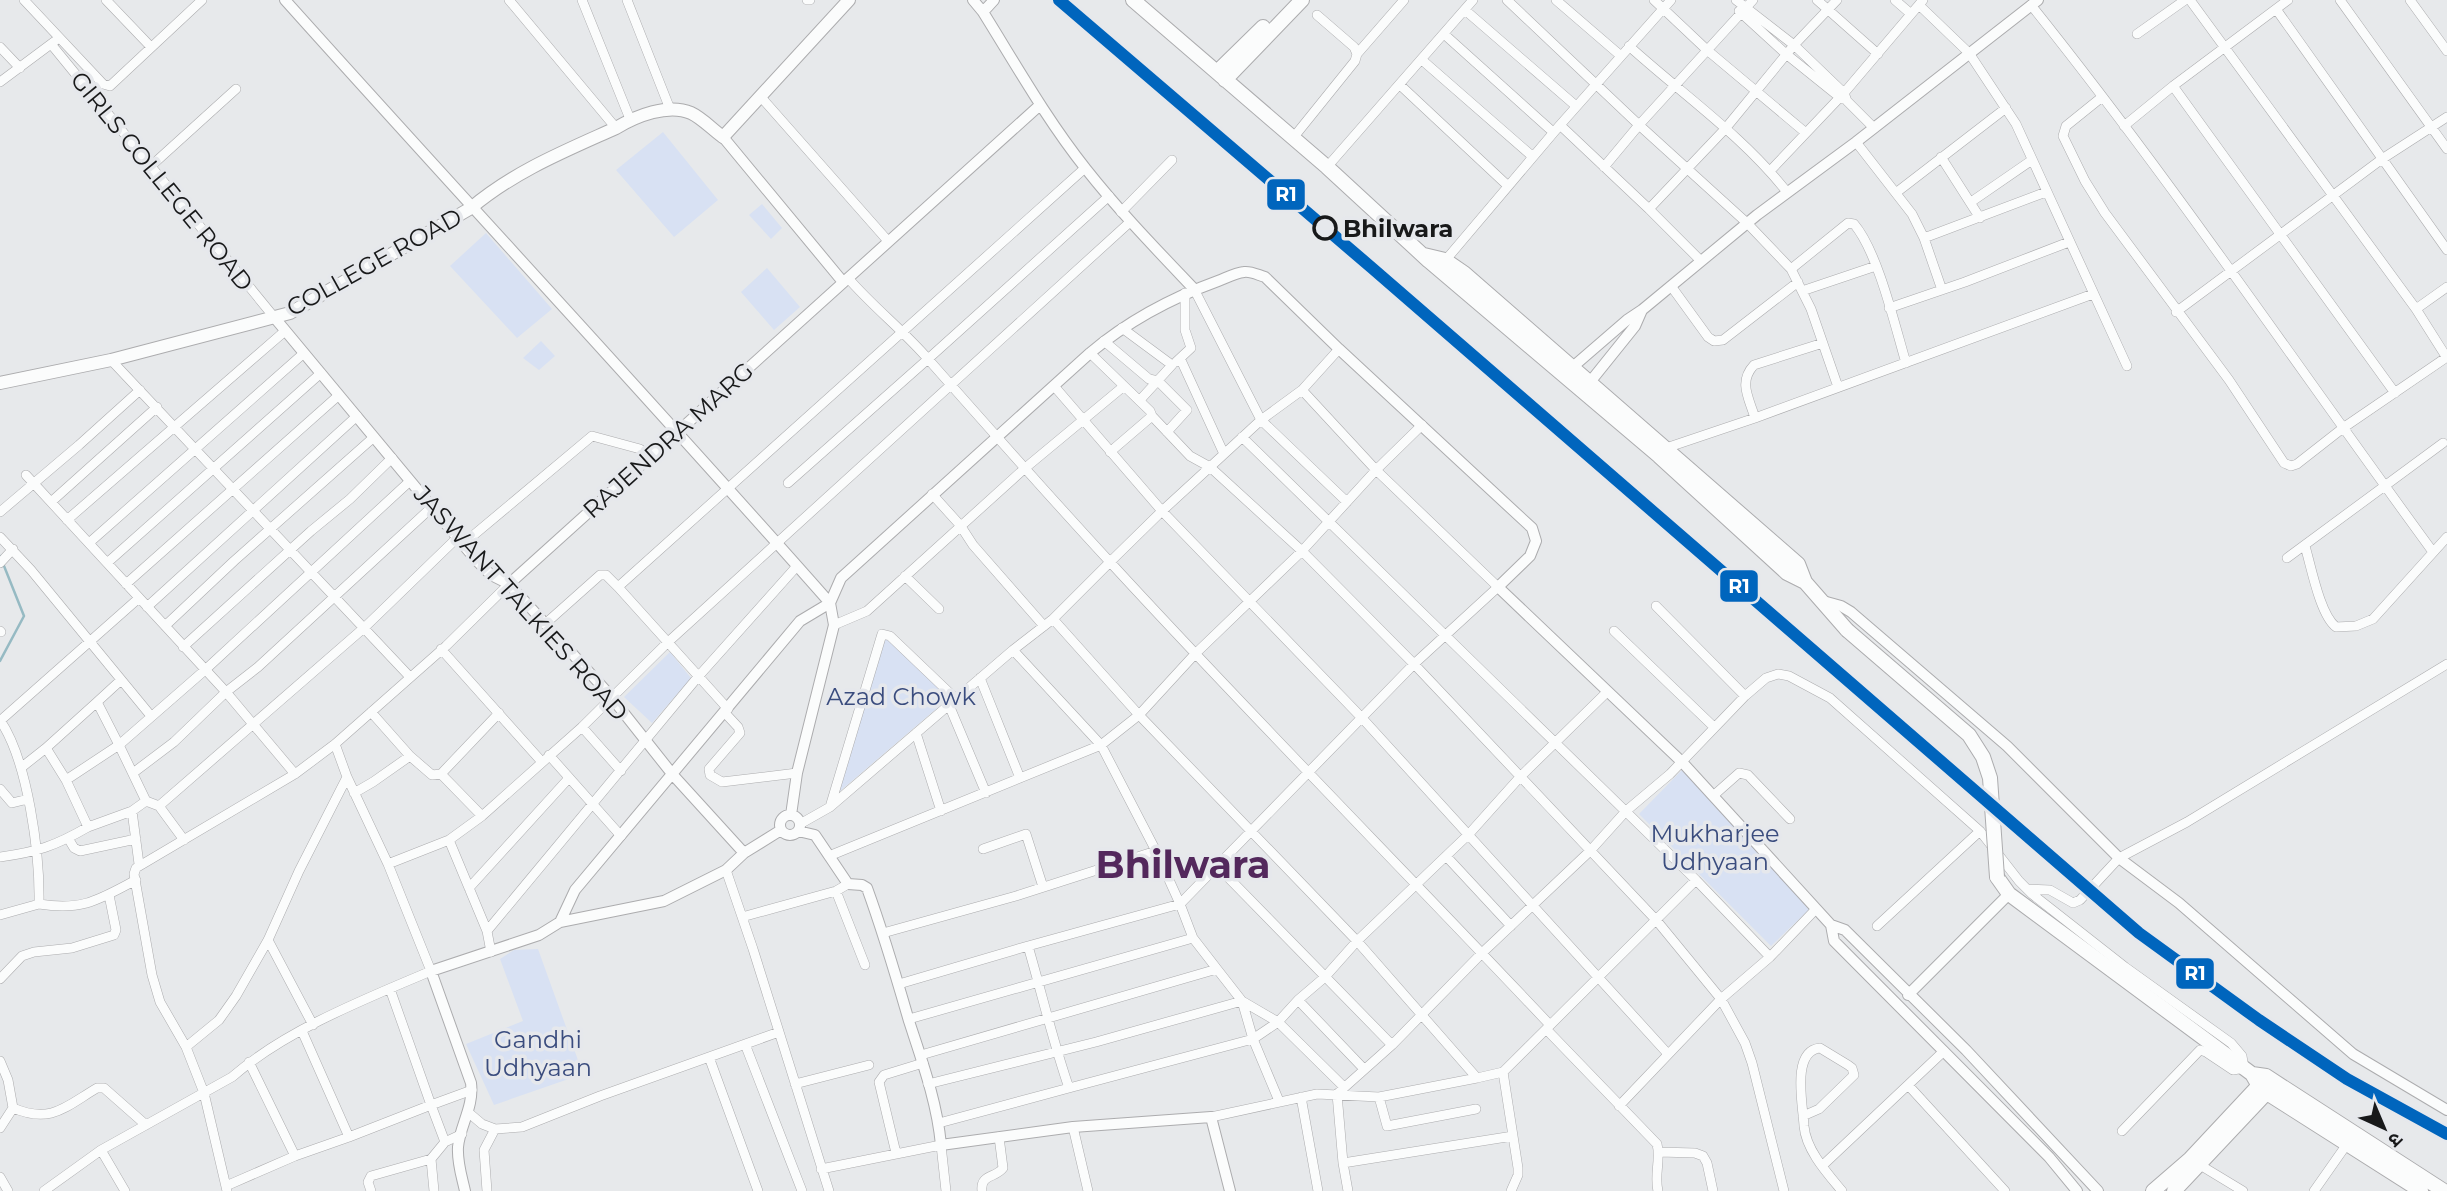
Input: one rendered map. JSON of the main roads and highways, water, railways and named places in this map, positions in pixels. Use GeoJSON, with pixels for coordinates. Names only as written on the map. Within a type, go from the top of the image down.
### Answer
{"type":"FeatureCollection","features":[{"type":"Feature","properties":{"kind":"main road","name":"COLLEGE ROAD"},"geometry":{"type":"LineString","coordinates":[[0,383],[111,360],[290,313],[471,208],[496,187],[524,170],[630,119],[670,109],[691,113],[723,137],[849,0]]}},
{"type":"Feature","properties":{"kind":"main road"},"geometry":{"type":"LineString","coordinates":[[1133,0],[1423,255],[1464,273],[1787,573],[1805,582],[1847,630],[1969,735],[1983,757],[1990,778],[1997,877],[2009,894],[2347,1144],[2421,1191]]}},
{"type":"Feature","properties":{"kind":"main road"},"geometry":{"type":"LineString","coordinates":[[1221,76],[1290,0]]}},
{"type":"Feature","properties":{"kind":"main road"},"geometry":{"type":"LineString","coordinates":[[1221,76],[1302,0]]}},
{"type":"Feature","properties":{"kind":"main road"},"geometry":{"type":"LineString","coordinates":[[1586,386],[1666,448],[1798,564],[1805,582]]}},
{"type":"Feature","properties":{"kind":"main road"},"geometry":{"type":"LineString","coordinates":[[2174,1191],[2200,1165],[2261,1080]]}},
{"type":"Feature","properties":{"kind":"main road"},"geometry":{"type":"LineString","coordinates":[[2153,1191],[2190,1159],[2261,1080]]}},
{"type":"Feature","properties":{"kind":"main road"},"geometry":{"type":"LineString","coordinates":[[2261,1080],[2444,1191]]}},
{"type":"Feature","properties":{"kind":"waterway"},"geometry":{"type":"LineString","coordinates":[[0,556],[24,616],[0,661]]}},
{"type":"Feature","properties":{"kind":"place","name":"Bhilwara"},"geometry":{"type":"Point","coordinates":[1325,228]}},
{"type":"Feature","properties":{"kind":"district","name":"Bhilwara"},"geometry":{"type":"Point","coordinates":[1183,864]}},
{"type":"Feature","properties":{"kind":"park label","name":"Azad Chowk"},"geometry":{"type":"Point","coordinates":[901,696]}},
{"type":"Feature","properties":{"kind":"park label","name":"Mukharjee Udhyaan"},"geometry":{"type":"Point","coordinates":[1715,847]}},
{"type":"Feature","properties":{"kind":"park label","name":"Gandhi Udhyaan"},"geometry":{"type":"Point","coordinates":[538,1053]}}]}
